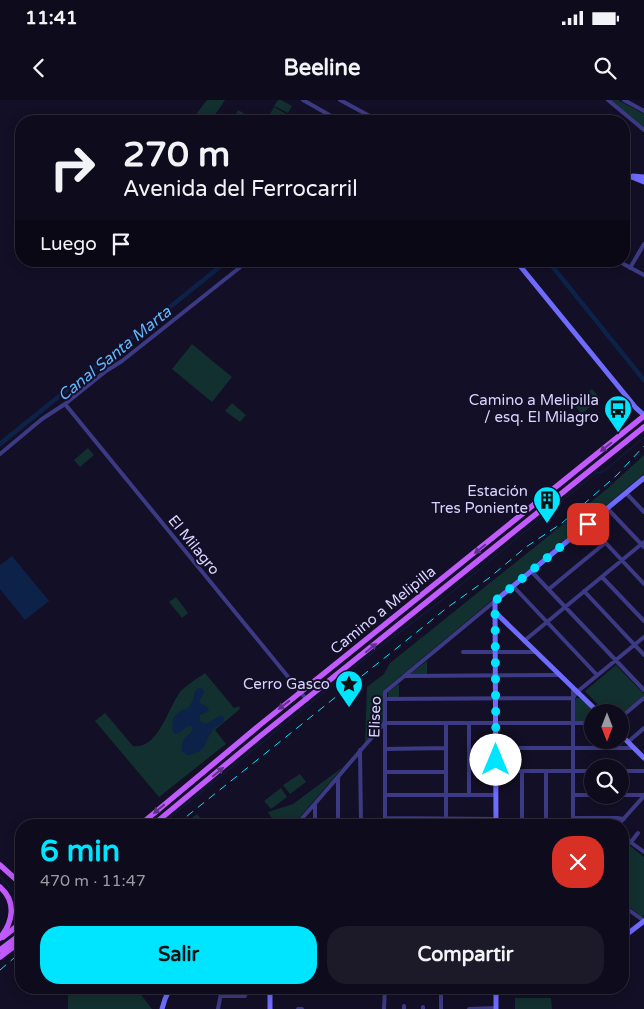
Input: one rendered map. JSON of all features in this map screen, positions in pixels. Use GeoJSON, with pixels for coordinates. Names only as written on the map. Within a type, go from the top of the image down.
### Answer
{"type":"FeatureCollection","features":[{"type":"Feature","properties":{"kind":"main road","name":"Camino a Melipilla"},"geometry":{"type":"LineString","coordinates":[[147,819],[260,724],[644,416]]}},
{"type":"Feature","properties":{"kind":"main road","name":"Camino a Melipilla"},"geometry":{"type":"LineString","coordinates":[[160,819],[644,427]]}},
{"type":"Feature","properties":{"kind":"main road"},"geometry":{"type":"LineString","coordinates":[[437,583],[442,590]]}},
{"type":"Feature","properties":{"kind":"main road"},"geometry":{"type":"LineString","coordinates":[[407,607],[413,614]]}},
{"type":"Feature","properties":{"kind":"main road"},"geometry":{"type":"LineString","coordinates":[[341,660],[346,667]]}},
{"type":"Feature","properties":{"kind":"main road"},"geometry":{"type":"LineString","coordinates":[[0,865],[15,879]]}},
{"type":"Feature","properties":{"kind":"main road"},"geometry":{"type":"LineString","coordinates":[[0,887],[8,896],[12,910],[8,925],[0,939]]}},
{"type":"Feature","properties":{"kind":"main road"},"geometry":{"type":"LineString","coordinates":[[0,939],[15,928]]}},
{"type":"Feature","properties":{"kind":"main road"},"geometry":{"type":"LineString","coordinates":[[0,950],[15,939]]}},
{"type":"Feature","properties":{"kind":"main road"},"geometry":{"type":"LineString","coordinates":[[0,957],[15,945]]}},
{"type":"Feature","properties":{"kind":"street"},"geometry":{"type":"LineString","coordinates":[[303,100],[329,115]]}},
{"type":"Feature","properties":{"kind":"street"},"geometry":{"type":"LineString","coordinates":[[340,100],[368,115]]}},
{"type":"Feature","properties":{"kind":"street"},"geometry":{"type":"LineString","coordinates":[[608,100],[626,115]]}},
{"type":"Feature","properties":{"kind":"street"},"geometry":{"type":"LineString","coordinates":[[624,100],[644,110]]}},
{"type":"Feature","properties":{"kind":"street"},"geometry":{"type":"LineString","coordinates":[[630,118],[644,130]]}},
{"type":"Feature","properties":{"kind":"street"},"geometry":{"type":"LineString","coordinates":[[632,176],[644,177]]}},
{"type":"Feature","properties":{"kind":"street"},"geometry":{"type":"LineString","coordinates":[[632,176],[644,182]]}},
{"type":"Feature","properties":{"kind":"street"},"geometry":{"type":"LineString","coordinates":[[644,244],[630,268],[644,276]]}},
{"type":"Feature","properties":{"kind":"street"},"geometry":{"type":"LineString","coordinates":[[0,454],[42,419],[65,404],[106,370],[122,361],[240,267]]}},
{"type":"Feature","properties":{"kind":"street"},"geometry":{"type":"LineString","coordinates":[[521,267],[644,416]]}},
{"type":"Feature","properties":{"kind":"street","name":"El Milagro"},"geometry":{"type":"LineString","coordinates":[[65,404],[307,700]]}},
{"type":"Feature","properties":{"kind":"street"},"geometry":{"type":"LineString","coordinates":[[385,818],[496,818],[495,601],[644,478]]}},
{"type":"Feature","properties":{"kind":"street"},"geometry":{"type":"LineString","coordinates":[[626,493],[644,512]]}},
{"type":"Feature","properties":{"kind":"street"},"geometry":{"type":"LineString","coordinates":[[524,641],[622,560],[643,545],[607,508]]}},
{"type":"Feature","properties":{"kind":"street"},"geometry":{"type":"LineString","coordinates":[[588,524],[644,584]]}},
{"type":"Feature","properties":{"kind":"street"},"geometry":{"type":"LineString","coordinates":[[549,590],[605,543]]}},
{"type":"Feature","properties":{"kind":"street"},"geometry":{"type":"LineString","coordinates":[[531,571],[644,690]]}},
{"type":"Feature","properties":{"kind":"street"},"geometry":{"type":"LineString","coordinates":[[602,577],[644,620]]}},
{"type":"Feature","properties":{"kind":"street"},"geometry":{"type":"LineString","coordinates":[[513,586],[597,675]]}},
{"type":"Feature","properties":{"kind":"street"},"geometry":{"type":"LineString","coordinates":[[584,591],[644,655]]}},
{"type":"Feature","properties":{"kind":"street","name":"Eliseo"},"geometry":{"type":"LineString","coordinates":[[385,818],[385,692],[495,601]]}},
{"type":"Feature","properties":{"kind":"street"},"geometry":{"type":"LineString","coordinates":[[495,612],[590,704]]}},
{"type":"Feature","properties":{"kind":"street"},"geometry":{"type":"LineString","coordinates":[[495,626],[509,625]]}},
{"type":"Feature","properties":{"kind":"street"},"geometry":{"type":"LineString","coordinates":[[644,637],[597,675],[575,690],[573,698],[573,818],[624,819],[644,796]]}},
{"type":"Feature","properties":{"kind":"street"},"geometry":{"type":"LineString","coordinates":[[464,652],[536,652]]}},
{"type":"Feature","properties":{"kind":"street"},"geometry":{"type":"LineString","coordinates":[[404,676],[560,676]]}},
{"type":"Feature","properties":{"kind":"street"},"geometry":{"type":"LineString","coordinates":[[385,699],[573,698]]}},
{"type":"Feature","properties":{"kind":"street"},"geometry":{"type":"LineString","coordinates":[[629,710],[644,698]]}},
{"type":"Feature","properties":{"kind":"street"},"geometry":{"type":"LineString","coordinates":[[446,723],[446,818]]}},
{"type":"Feature","properties":{"kind":"street"},"geometry":{"type":"LineString","coordinates":[[469,723],[469,795]]}},
{"type":"Feature","properties":{"kind":"street"},"geometry":{"type":"LineString","coordinates":[[301,819],[360,750],[385,724],[584,723]]}},
{"type":"Feature","properties":{"kind":"street"},"geometry":{"type":"LineString","coordinates":[[629,741],[644,728]]}},
{"type":"Feature","properties":{"kind":"street"},"geometry":{"type":"LineString","coordinates":[[629,743],[644,758]]}},
{"type":"Feature","properties":{"kind":"street"},"geometry":{"type":"LineString","coordinates":[[385,748],[446,748]]}},
{"type":"Feature","properties":{"kind":"street"},"geometry":{"type":"LineString","coordinates":[[496,748],[634,748]]}},
{"type":"Feature","properties":{"kind":"street"},"geometry":{"type":"LineString","coordinates":[[360,750],[361,819]]}},
{"type":"Feature","properties":{"kind":"street"},"geometry":{"type":"LineString","coordinates":[[496,771],[584,771]]}},
{"type":"Feature","properties":{"kind":"street"},"geometry":{"type":"LineString","coordinates":[[522,771],[522,819]]}},
{"type":"Feature","properties":{"kind":"street"},"geometry":{"type":"LineString","coordinates":[[546,771],[546,819]]}},
{"type":"Feature","properties":{"kind":"street"},"geometry":{"type":"LineString","coordinates":[[629,771],[644,771]]}},
{"type":"Feature","properties":{"kind":"street"},"geometry":{"type":"LineString","coordinates":[[385,772],[446,772]]}},
{"type":"Feature","properties":{"kind":"street"},"geometry":{"type":"LineString","coordinates":[[338,777],[338,819]]}},
{"type":"Feature","properties":{"kind":"street"},"geometry":{"type":"LineString","coordinates":[[385,795],[496,795]]}},
{"type":"Feature","properties":{"kind":"street"},"geometry":{"type":"LineString","coordinates":[[573,795],[584,795]]}},
{"type":"Feature","properties":{"kind":"street"},"geometry":{"type":"LineString","coordinates":[[629,795],[644,796]]}},
{"type":"Feature","properties":{"kind":"street"},"geometry":{"type":"LineString","coordinates":[[314,805],[315,819]]}},
{"type":"Feature","properties":{"kind":"street"},"geometry":{"type":"LineString","coordinates":[[638,833],[631,842],[644,852]]}},
{"type":"Feature","properties":{"kind":"street"},"geometry":{"type":"LineString","coordinates":[[629,910],[644,922],[629,932]]}},
{"type":"Feature","properties":{"kind":"street"},"geometry":{"type":"LineString","coordinates":[[162,1009],[167,994]]}},
{"type":"Feature","properties":{"kind":"street"},"geometry":{"type":"LineString","coordinates":[[218,1009],[221,996],[245,996],[245,994]]}},
{"type":"Feature","properties":{"kind":"street"},"geometry":{"type":"LineString","coordinates":[[270,994],[270,1009]]}},
{"type":"Feature","properties":{"kind":"street"},"geometry":{"type":"LineString","coordinates":[[384,1009],[385,994]]}},
{"type":"Feature","properties":{"kind":"street"},"geometry":{"type":"LineString","coordinates":[[440,994],[440,1009]]}},
{"type":"Feature","properties":{"kind":"street"},"geometry":{"type":"LineString","coordinates":[[469,1009],[496,1008],[496,994]]}},
{"type":"Feature","properties":{"kind":"green space"},"geometry":{"type":"Polygon","coordinates":[[[207,100],[225,100],[214,115],[196,115],[207,100]]]}},
{"type":"Feature","properties":{"kind":"green space"},"geometry":{"type":"Polygon","coordinates":[[[278,100],[292,106],[288,113],[274,106],[278,100]]]}},
{"type":"Feature","properties":{"kind":"green space"},"geometry":{"type":"Polygon","coordinates":[[[611,100],[618,100],[644,114],[644,128],[611,100]]]}},
{"type":"Feature","properties":{"kind":"green space"},"geometry":{"type":"Polygon","coordinates":[[[274,107],[288,115],[272,115],[270,114],[274,107]]]}},
{"type":"Feature","properties":{"kind":"green space"},"geometry":{"type":"Polygon","coordinates":[[[238,110],[247,115],[235,115],[238,110]]]}},
{"type":"Feature","properties":{"kind":"green space"},"geometry":{"type":"Polygon","coordinates":[[[192,344],[232,377],[212,402],[172,369],[192,344]]]}},
{"type":"Feature","properties":{"kind":"green space"},"geometry":{"type":"Polygon","coordinates":[[[592,389],[600,398],[582,414],[573,404],[592,389]]]}},
{"type":"Feature","properties":{"kind":"green space"},"geometry":{"type":"Polygon","coordinates":[[[232,403],[246,415],[240,422],[225,411],[232,403]]]}},
{"type":"Feature","properties":{"kind":"green space"},"geometry":{"type":"Polygon","coordinates":[[[88,448],[94,455],[80,467],[74,460],[88,448]]]}},
{"type":"Feature","properties":{"kind":"green space"},"geometry":{"type":"Polygon","coordinates":[[[644,455],[644,474],[385,689],[384,722],[365,742],[367,687],[384,674],[390,663],[607,489],[644,455]]]}},
{"type":"Feature","properties":{"kind":"green space"},"geometry":{"type":"Polygon","coordinates":[[[176,597],[188,613],[182,618],[169,602],[176,597]]]}},
{"type":"Feature","properties":{"kind":"green space"},"geometry":{"type":"Polygon","coordinates":[[[427,661],[427,674],[410,674],[427,661]]]}},
{"type":"Feature","properties":{"kind":"green space"},"geometry":{"type":"Polygon","coordinates":[[[616,665],[644,696],[629,708],[629,704],[597,704],[585,691],[616,665]]]}},
{"type":"Feature","properties":{"kind":"green space"},"geometry":{"type":"Polygon","coordinates":[[[205,673],[234,708],[239,706],[240,709],[215,730],[226,744],[159,797],[95,721],[105,713],[133,746],[142,745],[156,735],[180,692],[188,684],[205,673]]]}},
{"type":"Feature","properties":{"kind":"green space"},"geometry":{"type":"Polygon","coordinates":[[[399,684],[399,697],[388,698],[388,692],[399,684]]]}},
{"type":"Feature","properties":{"kind":"green space"},"geometry":{"type":"Polygon","coordinates":[[[576,698],[581,698],[587,704],[584,704],[584,721],[575,721],[576,698]]]}},
{"type":"Feature","properties":{"kind":"green space"},"geometry":{"type":"Polygon","coordinates":[[[343,767],[298,819],[272,819],[268,812],[293,804],[343,767]]]}},
{"type":"Feature","properties":{"kind":"green space"},"geometry":{"type":"Polygon","coordinates":[[[300,774],[306,782],[290,794],[283,785],[300,774]]]}},
{"type":"Feature","properties":{"kind":"green space"},"geometry":{"type":"Polygon","coordinates":[[[281,788],[287,797],[271,809],[264,801],[281,788]]]}},
{"type":"Feature","properties":{"kind":"green space"},"geometry":{"type":"Polygon","coordinates":[[[197,814],[201,819],[191,819],[197,814]]]}},
{"type":"Feature","properties":{"kind":"green space"},"geometry":{"type":"Polygon","coordinates":[[[629,845],[644,857],[644,916],[642,917],[629,907],[629,845]]]}},
{"type":"Feature","properties":{"kind":"green space"},"geometry":{"type":"Polygon","coordinates":[[[68,994],[141,994],[152,1009],[68,1009],[68,994]]]}},
{"type":"Feature","properties":{"kind":"green space"},"geometry":{"type":"Polygon","coordinates":[[[515,998],[551,998],[552,1009],[515,1009],[515,998]]]}},
{"type":"Feature","properties":{"kind":"water"},"geometry":{"type":"Polygon","coordinates":[[[12,556],[49,601],[25,620],[0,589],[0,565],[12,556]]]}},
{"type":"Feature","properties":{"kind":"water"},"geometry":{"type":"Polygon","coordinates":[[[198,688],[203,689],[204,692],[200,703],[209,710],[200,715],[200,721],[208,723],[220,716],[223,716],[224,720],[212,731],[202,750],[187,755],[182,751],[182,744],[192,731],[192,727],[187,727],[176,734],[173,732],[172,721],[176,715],[189,707],[198,688]]]}},
{"type":"Feature","properties":{"kind":"waterway","name":"Canal Santa Marta"},"geometry":{"type":"LineString","coordinates":[[0,444],[220,267]]}},
{"type":"Feature","properties":{"kind":"waterway","name":"Canal Santa Marta"},"geometry":{"type":"LineString","coordinates":[[553,267],[644,380]]}},
{"type":"Feature","properties":{"kind":"waterway"},"geometry":{"type":"LineString","coordinates":[[168,819],[367,657],[442,600],[596,473],[607,469],[644,437]]}},
{"type":"Feature","properties":{"kind":"waterway"},"geometry":{"type":"LineString","coordinates":[[0,877],[15,893]]}},
{"type":"Feature","properties":{"kind":"railway"},"geometry":{"type":"LineString","coordinates":[[183,819],[448,607],[489,578],[526,547],[562,523],[617,475],[644,446]]}},
{"type":"Feature","properties":{"kind":"railway"},"geometry":{"type":"LineString","coordinates":[[0,970],[15,957]]}},
{"type":"Feature","properties":{"kind":"place","name":"Camino a Melipilla / esq. El Milagro"},"geometry":{"type":"Point","coordinates":[618,433]}},
{"type":"Feature","properties":{"kind":"place","name":"Estación Tres Poniente"},"geometry":{"type":"Point","coordinates":[547,524]}},
{"type":"Feature","properties":{"kind":"place","name":"Cerro Gasco"},"geometry":{"type":"Point","coordinates":[349,708]}},
{"type":"Feature","properties":{"kind":"route"},"geometry":{"type":"LineString","coordinates":[[496,760],[495,601],[588,524]]}}]}
